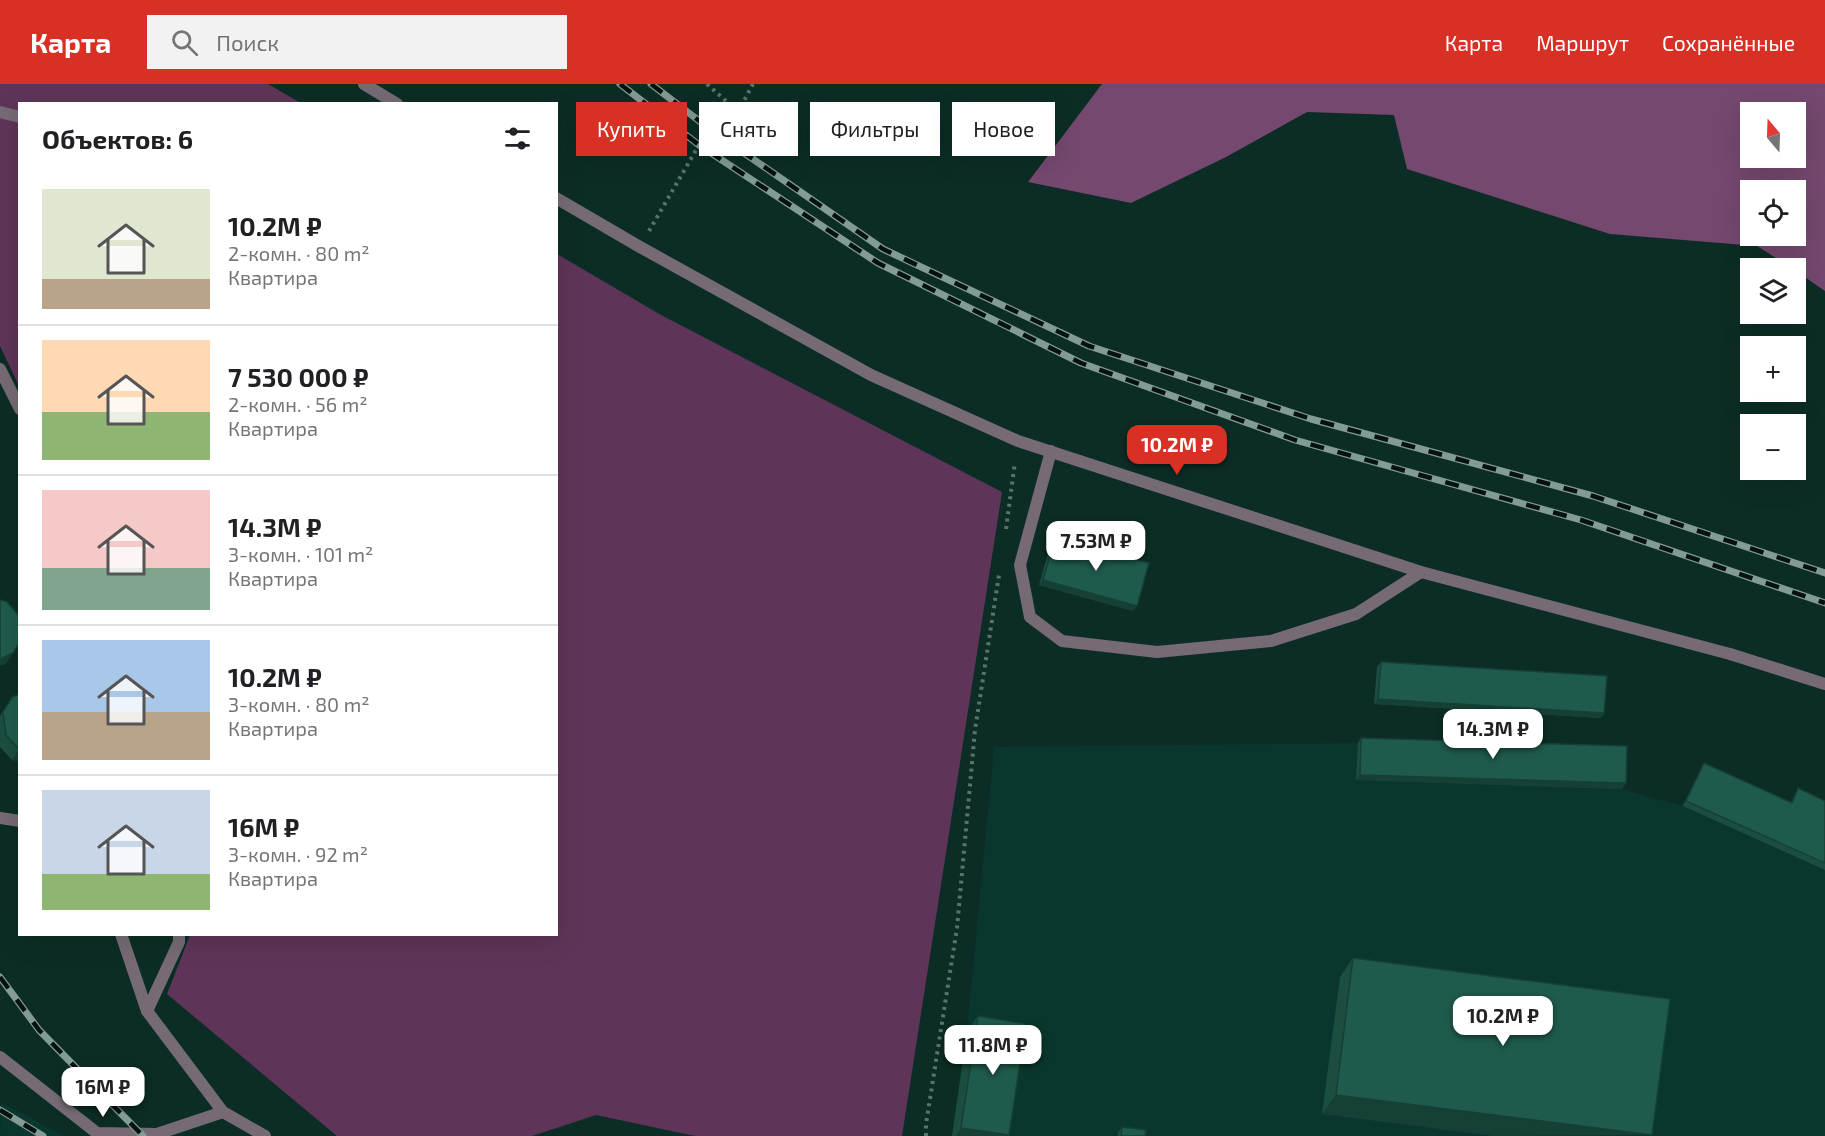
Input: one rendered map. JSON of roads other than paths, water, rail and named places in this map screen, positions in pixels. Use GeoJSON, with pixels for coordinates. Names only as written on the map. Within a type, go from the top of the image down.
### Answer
{"type":"FeatureCollection","features":[{"type":"Feature","properties":{"kind":"street"},"geometry":{"type":"LineString","coordinates":[[364,84],[394,102]]}},
{"type":"Feature","properties":{"kind":"street"},"geometry":{"type":"LineString","coordinates":[[0,112],[18,116]]}},
{"type":"Feature","properties":{"kind":"street"},"geometry":{"type":"LineString","coordinates":[[558,199],[871,375],[1018,441],[1422,572],[1730,654],[1825,684]]}},
{"type":"Feature","properties":{"kind":"street"},"geometry":{"type":"LineString","coordinates":[[0,369],[18,405]]}},
{"type":"Feature","properties":{"kind":"street"},"geometry":{"type":"LineString","coordinates":[[1051,451],[1020,565],[1030,617],[1062,641],[1157,652],[1271,641],[1356,614],[1422,572]]}},
{"type":"Feature","properties":{"kind":"street"},"geometry":{"type":"LineString","coordinates":[[0,818],[18,821]]}},
{"type":"Feature","properties":{"kind":"street"},"geometry":{"type":"LineString","coordinates":[[122,936],[147,1011],[223,1112],[265,1136]]}},
{"type":"Feature","properties":{"kind":"street"},"geometry":{"type":"LineString","coordinates":[[147,1011],[179,942],[179,936]]}},
{"type":"Feature","properties":{"kind":"street"},"geometry":{"type":"LineString","coordinates":[[0,1057],[97,1133],[157,1134],[223,1112]]}},
{"type":"Feature","properties":{"kind":"railway"},"geometry":{"type":"LineString","coordinates":[[620,84],[699,145],[878,263],[1081,363],[1295,440],[1581,520],[1825,603]]}},
{"type":"Feature","properties":{"kind":"railway"},"geometry":{"type":"LineString","coordinates":[[651,84],[711,130],[883,249],[1089,346],[1311,419],[1593,496],[1825,573]]}},
{"type":"Feature","properties":{"kind":"railway"},"geometry":{"type":"LineString","coordinates":[[0,977],[39,1030],[143,1136]]}},
{"type":"Feature","properties":{"kind":"railway"},"geometry":{"type":"LineString","coordinates":[[0,1110],[43,1136]]}}]}
